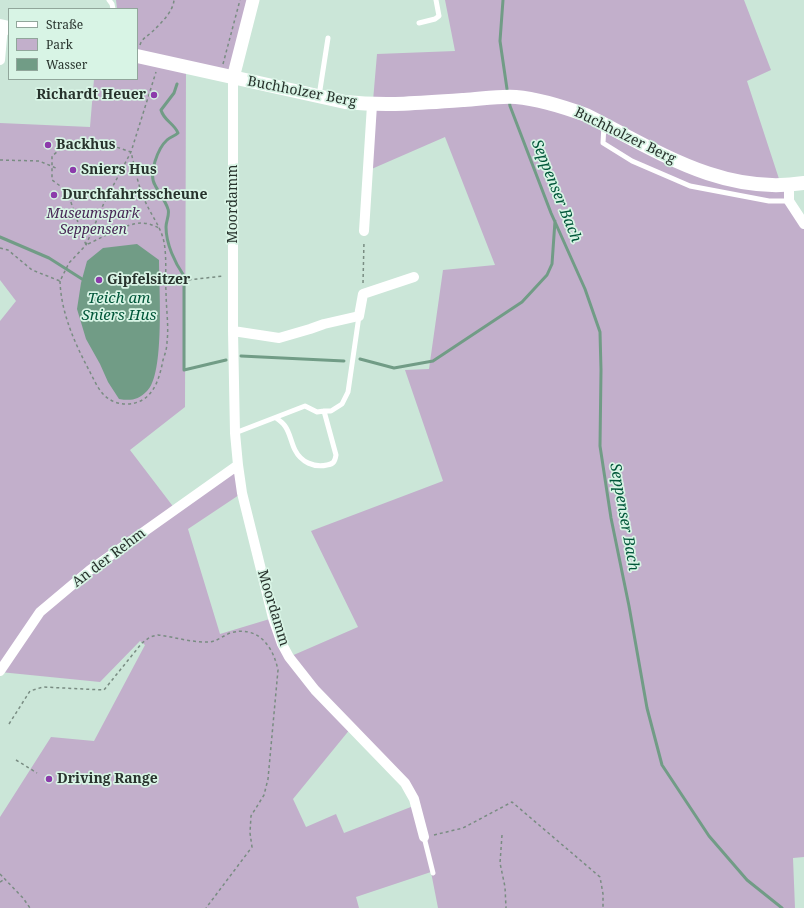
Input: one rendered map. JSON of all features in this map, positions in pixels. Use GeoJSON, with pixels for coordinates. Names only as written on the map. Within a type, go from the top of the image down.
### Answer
{"type":"FeatureCollection","features":[{"type":"Feature","properties":{"kind":"main road","name":"Buchholzer Berg"},"geometry":{"type":"LineString","coordinates":[[138,52],[157,61],[345,102],[372,105],[414,104],[502,97],[543,102],[570,109],[604,124],[680,163],[722,178],[766,186],[804,183]]}},
{"type":"Feature","properties":{"kind":"street"},"geometry":{"type":"LineString","coordinates":[[233,78],[253,0]]}},
{"type":"Feature","properties":{"kind":"street"},"geometry":{"type":"LineString","coordinates":[[0,60],[4,27]]}},
{"type":"Feature","properties":{"kind":"street","name":"Moordamm"},"geometry":{"type":"LineString","coordinates":[[233,78],[233,331],[235,433],[242,493],[273,618],[282,644],[289,657],[315,690],[405,783],[414,799],[424,837]]}},
{"type":"Feature","properties":{"kind":"street","name":"Buchholzer Berg"},"geometry":{"type":"LineString","coordinates":[[364,231],[372,105]]}},
{"type":"Feature","properties":{"kind":"street"},"geometry":{"type":"LineString","coordinates":[[788,185],[789,201],[804,224]]}},
{"type":"Feature","properties":{"kind":"street"},"geometry":{"type":"LineString","coordinates":[[233,331],[279,338],[324,324],[359,316],[363,294],[414,277]]}},
{"type":"Feature","properties":{"kind":"street","name":"An der Rehm"},"geometry":{"type":"LineString","coordinates":[[0,671],[40,612],[90,570],[238,465]]}},
{"type":"Feature","properties":{"kind":"lane"},"geometry":{"type":"LineString","coordinates":[[419,23],[436,19],[439,16],[436,0]]}},
{"type":"Feature","properties":{"kind":"lane"},"geometry":{"type":"LineString","coordinates":[[319,96],[328,38]]}},
{"type":"Feature","properties":{"kind":"lane"},"geometry":{"type":"LineString","coordinates":[[604,124],[603,143],[632,161],[690,186],[769,201],[789,201]]}},
{"type":"Feature","properties":{"kind":"lane"},"geometry":{"type":"LineString","coordinates":[[235,433],[305,406],[317,412],[331,411],[342,404],[348,392],[359,316]]}},
{"type":"Feature","properties":{"kind":"lane"},"geometry":{"type":"LineString","coordinates":[[276,418],[285,426],[299,456],[308,463],[320,466],[333,463],[336,455],[324,411]]}},
{"type":"Feature","properties":{"kind":"lane"},"geometry":{"type":"LineString","coordinates":[[424,837],[433,873]]}},
{"type":"Feature","properties":{"kind":"path"},"geometry":{"type":"LineString","coordinates":[[138,52],[141,40],[153,31],[174,7],[174,0]]}},
{"type":"Feature","properties":{"kind":"path"},"geometry":{"type":"LineString","coordinates":[[222,68],[240,0]]}},
{"type":"Feature","properties":{"kind":"path"},"geometry":{"type":"LineString","coordinates":[[86,246],[104,203],[131,152],[156,71],[157,61]]}},
{"type":"Feature","properties":{"kind":"path"},"geometry":{"type":"LineString","coordinates":[[86,246],[66,191],[52,180],[52,156],[62,148],[80,145],[110,145],[131,152]]}},
{"type":"Feature","properties":{"kind":"path"},"geometry":{"type":"LineString","coordinates":[[131,152],[144,200],[159,228],[164,242],[167,343],[159,377],[154,389],[148,396],[136,403],[120,404],[112,401],[104,395],[84,361],[69,326],[60,290],[60,280],[69,263],[86,246],[127,226],[140,222],[159,228]]}},
{"type":"Feature","properties":{"kind":"path"},"geometry":{"type":"LineString","coordinates":[[0,160],[39,161],[56,168]]}},
{"type":"Feature","properties":{"kind":"path"},"geometry":{"type":"LineString","coordinates":[[363,294],[364,231]]}},
{"type":"Feature","properties":{"kind":"path"},"geometry":{"type":"LineString","coordinates":[[0,248],[8,250],[32,270],[60,280]]}},
{"type":"Feature","properties":{"kind":"path"},"geometry":{"type":"LineString","coordinates":[[165,275],[188,280],[233,275]]}},
{"type":"Feature","properties":{"kind":"path"},"geometry":{"type":"LineString","coordinates":[[9,724],[30,691],[43,687],[104,690],[142,643],[150,637],[158,635],[210,642],[230,633],[242,632],[260,636],[270,648],[278,670],[268,779],[264,795],[251,816],[250,833],[252,847],[206,908]]}},
{"type":"Feature","properties":{"kind":"path"},"geometry":{"type":"LineString","coordinates":[[16,760],[37,773]]}},
{"type":"Feature","properties":{"kind":"path"},"geometry":{"type":"LineString","coordinates":[[424,837],[463,828],[512,802],[600,877],[603,894],[603,908]]}},
{"type":"Feature","properties":{"kind":"path"},"geometry":{"type":"LineString","coordinates":[[502,835],[500,863],[505,887],[506,908]]}},
{"type":"Feature","properties":{"kind":"path"},"geometry":{"type":"LineString","coordinates":[[0,874],[24,898],[30,908]]}},
{"type":"Feature","properties":{"kind":"path"},"geometry":{"type":"LineString","coordinates":[[0,882],[5,879]]}},
{"type":"Feature","properties":{"kind":"green space","name":"Museumspark Seppensen"},"geometry":{"type":"Polygon","coordinates":[[[116,0],[253,0],[233,78],[186,67],[185,407],[130,450],[175,509],[238,465],[242,493],[188,529],[220,634],[273,618],[289,657],[358,627],[311,531],[443,481],[405,370],[429,369],[443,270],[495,265],[445,137],[367,171],[377,54],[455,51],[445,0],[744,0],[771,70],[747,81],[781,185],[804,224],[804,857],[793,858],[795,908],[438,908],[431,872],[356,897],[359,908],[0,908],[0,817],[51,737],[94,741],[145,645],[140,641],[100,682],[0,672],[0,321],[16,301],[0,280],[0,123],[90,127],[94,80],[138,80],[138,8],[117,8],[116,0]],[[351,728],[293,799],[306,827],[336,814],[344,833],[416,805],[414,799],[351,728]]]}},
{"type":"Feature","properties":{"kind":"water","name":"Teich am Sniers Hus"},"geometry":{"type":"Polygon","coordinates":[[[137,244],[159,260],[159,349],[153,382],[147,391],[137,398],[123,400],[119,399],[108,382],[86,339],[77,309],[81,283],[87,261],[103,248],[137,244]]]}},
{"type":"Feature","properties":{"kind":"waterway","name":"Seppenser Bach"},"geometry":{"type":"LineString","coordinates":[[503,0],[500,41],[507,89]]}},
{"type":"Feature","properties":{"kind":"waterway"},"geometry":{"type":"LineString","coordinates":[[177,84],[174,93],[161,110],[164,117],[178,133],[167,140],[160,149],[153,168],[153,180],[168,211],[166,233],[169,247],[184,276]]}},
{"type":"Feature","properties":{"kind":"waterway","name":"Seppenser Bach"},"geometry":{"type":"LineString","coordinates":[[509,100],[551,213],[585,289],[600,332],[600,446],[611,518],[629,606],[647,708],[662,765],[709,836],[747,880],[782,908]]}},
{"type":"Feature","properties":{"kind":"waterway"},"geometry":{"type":"LineString","coordinates":[[360,359],[394,368],[433,361],[522,302],[547,275],[552,264],[555,221]]}},
{"type":"Feature","properties":{"kind":"waterway"},"geometry":{"type":"LineString","coordinates":[[0,237],[49,258],[82,279]]}},
{"type":"Feature","properties":{"kind":"waterway"},"geometry":{"type":"LineString","coordinates":[[184,286],[184,370],[226,360]]}},
{"type":"Feature","properties":{"kind":"waterway"},"geometry":{"type":"LineString","coordinates":[[241,356],[344,361]]}},
{"type":"Feature","properties":{"kind":"place","name":"Richardt Heuer"},"geometry":{"type":"Point","coordinates":[154,95]}},
{"type":"Feature","properties":{"kind":"place","name":"Backhus"},"geometry":{"type":"Point","coordinates":[48,145]}},
{"type":"Feature","properties":{"kind":"place","name":"Sniers Hus"},"geometry":{"type":"Point","coordinates":[73,170]}},
{"type":"Feature","properties":{"kind":"place","name":"Durchfahrtsscheune"},"geometry":{"type":"Point","coordinates":[54,195]}},
{"type":"Feature","properties":{"kind":"place","name":"Gipfelsitzer"},"geometry":{"type":"Point","coordinates":[99,280]}},
{"type":"Feature","properties":{"kind":"place","name":"Driving Range"},"geometry":{"type":"Point","coordinates":[49,779]}}]}
